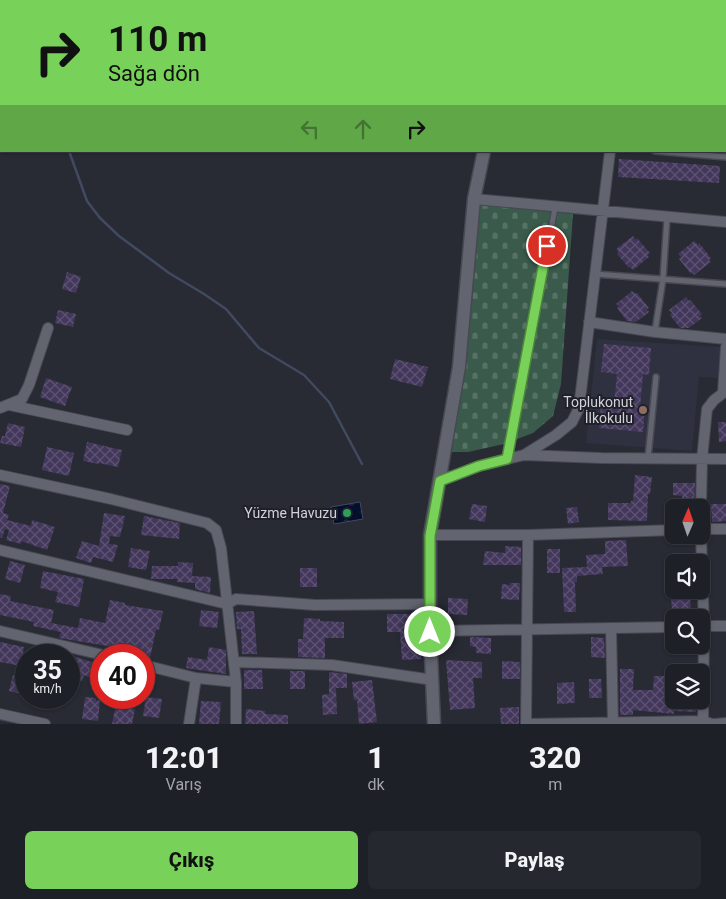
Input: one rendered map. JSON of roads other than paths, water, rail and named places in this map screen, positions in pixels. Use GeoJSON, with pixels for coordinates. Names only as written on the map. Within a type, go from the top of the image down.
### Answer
{"type":"FeatureCollection","features":[{"type":"Feature","properties":{"kind":"street"},"geometry":{"type":"LineString","coordinates":[[434,724],[430,632],[430,536],[459,367],[474,200],[484,152]]}},
{"type":"Feature","properties":{"kind":"street"},"geometry":{"type":"LineString","coordinates":[[524,455],[572,422],[579,408],[610,152]]}},
{"type":"Feature","properties":{"kind":"street"},"geometry":{"type":"LineString","coordinates":[[474,200],[726,222]]}},
{"type":"Feature","properties":{"kind":"street"},"geometry":{"type":"LineString","coordinates":[[589,322],[655,332],[726,339]]}},
{"type":"Feature","properties":{"kind":"street"},"geometry":{"type":"LineString","coordinates":[[5,406],[22,399],[48,328]]}},
{"type":"Feature","properties":{"kind":"street"},"geometry":{"type":"LineString","coordinates":[[701,499],[702,459],[707,409],[725,392],[726,347]]}},
{"type":"Feature","properties":{"kind":"street"},"geometry":{"type":"LineString","coordinates":[[5,406],[127,430]]}},
{"type":"Feature","properties":{"kind":"street"},"geometry":{"type":"LineString","coordinates":[[440,481],[479,466],[524,455],[648,459],[726,459]]}},
{"type":"Feature","properties":{"kind":"street"},"geometry":{"type":"LineString","coordinates":[[0,475],[111,499],[207,523],[216,530],[222,548],[234,662],[236,724]]}},
{"type":"Feature","properties":{"kind":"street"},"geometry":{"type":"LineString","coordinates":[[710,530],[726,529]]}},
{"type":"Feature","properties":{"kind":"street"},"geometry":{"type":"LineString","coordinates":[[430,536],[665,530]]}},
{"type":"Feature","properties":{"kind":"street"},"geometry":{"type":"LineString","coordinates":[[528,535],[526,724],[726,723]]}},
{"type":"Feature","properties":{"kind":"street"},"geometry":{"type":"LineString","coordinates":[[701,544],[702,609]]}},
{"type":"Feature","properties":{"kind":"street"},"geometry":{"type":"LineString","coordinates":[[0,550],[227,604],[236,599],[315,604],[430,604]]}},
{"type":"Feature","properties":{"kind":"street"},"geometry":{"type":"LineString","coordinates":[[430,632],[665,626]]}},
{"type":"Feature","properties":{"kind":"street"},"geometry":{"type":"LineString","coordinates":[[710,626],[726,626]]}},
{"type":"Feature","properties":{"kind":"street"},"geometry":{"type":"LineString","coordinates":[[611,628],[613,724]]}},
{"type":"Feature","properties":{"kind":"street"},"geometry":{"type":"LineString","coordinates":[[0,631],[90,652]]}},
{"type":"Feature","properties":{"kind":"street"},"geometry":{"type":"LineString","coordinates":[[704,654],[708,723]]}},
{"type":"Feature","properties":{"kind":"street"},"geometry":{"type":"LineString","coordinates":[[234,662],[332,665],[433,680]]}},
{"type":"Feature","properties":{"kind":"street"},"geometry":{"type":"LineString","coordinates":[[155,668],[196,678],[236,682]]}},
{"type":"Feature","properties":{"kind":"street"},"geometry":{"type":"LineString","coordinates":[[189,724],[196,678]]}},
{"type":"Feature","properties":{"kind":"street"},"geometry":{"type":"LineString","coordinates":[[0,714],[45,724]]}},
{"type":"Feature","properties":{"kind":"lane"},"geometry":{"type":"LineString","coordinates":[[667,152],[726,157]]}},
{"type":"Feature","properties":{"kind":"lane"},"geometry":{"type":"LineString","coordinates":[[507,459],[555,208]]}},
{"type":"Feature","properties":{"kind":"lane"},"geometry":{"type":"LineString","coordinates":[[655,332],[663,279],[667,218]]}},
{"type":"Feature","properties":{"kind":"lane"},"geometry":{"type":"LineString","coordinates":[[594,274],[726,284]]}},
{"type":"Feature","properties":{"kind":"lane"},"geometry":{"type":"LineString","coordinates":[[648,459],[656,377]]}},
{"type":"Feature","properties":{"kind":"water","name":"Yüzme Havuzu"},"geometry":{"type":"Polygon","coordinates":[[[360,502],[363,519],[334,524],[331,507],[360,502]]]}},
{"type":"Feature","properties":{"kind":"waterway"},"geometry":{"type":"LineString","coordinates":[[69,152],[87,201],[100,218],[119,236],[169,273],[226,309],[259,348],[304,375],[329,402],[362,464]]}},
{"type":"Feature","properties":{"kind":"place","name":"Toplukonut İlkokulu"},"geometry":{"type":"Point","coordinates":[643,410]}},
{"type":"Feature","properties":{"kind":"place","name":"Yüzme Havuzu"},"geometry":{"type":"Point","coordinates":[347,513]}}]}
